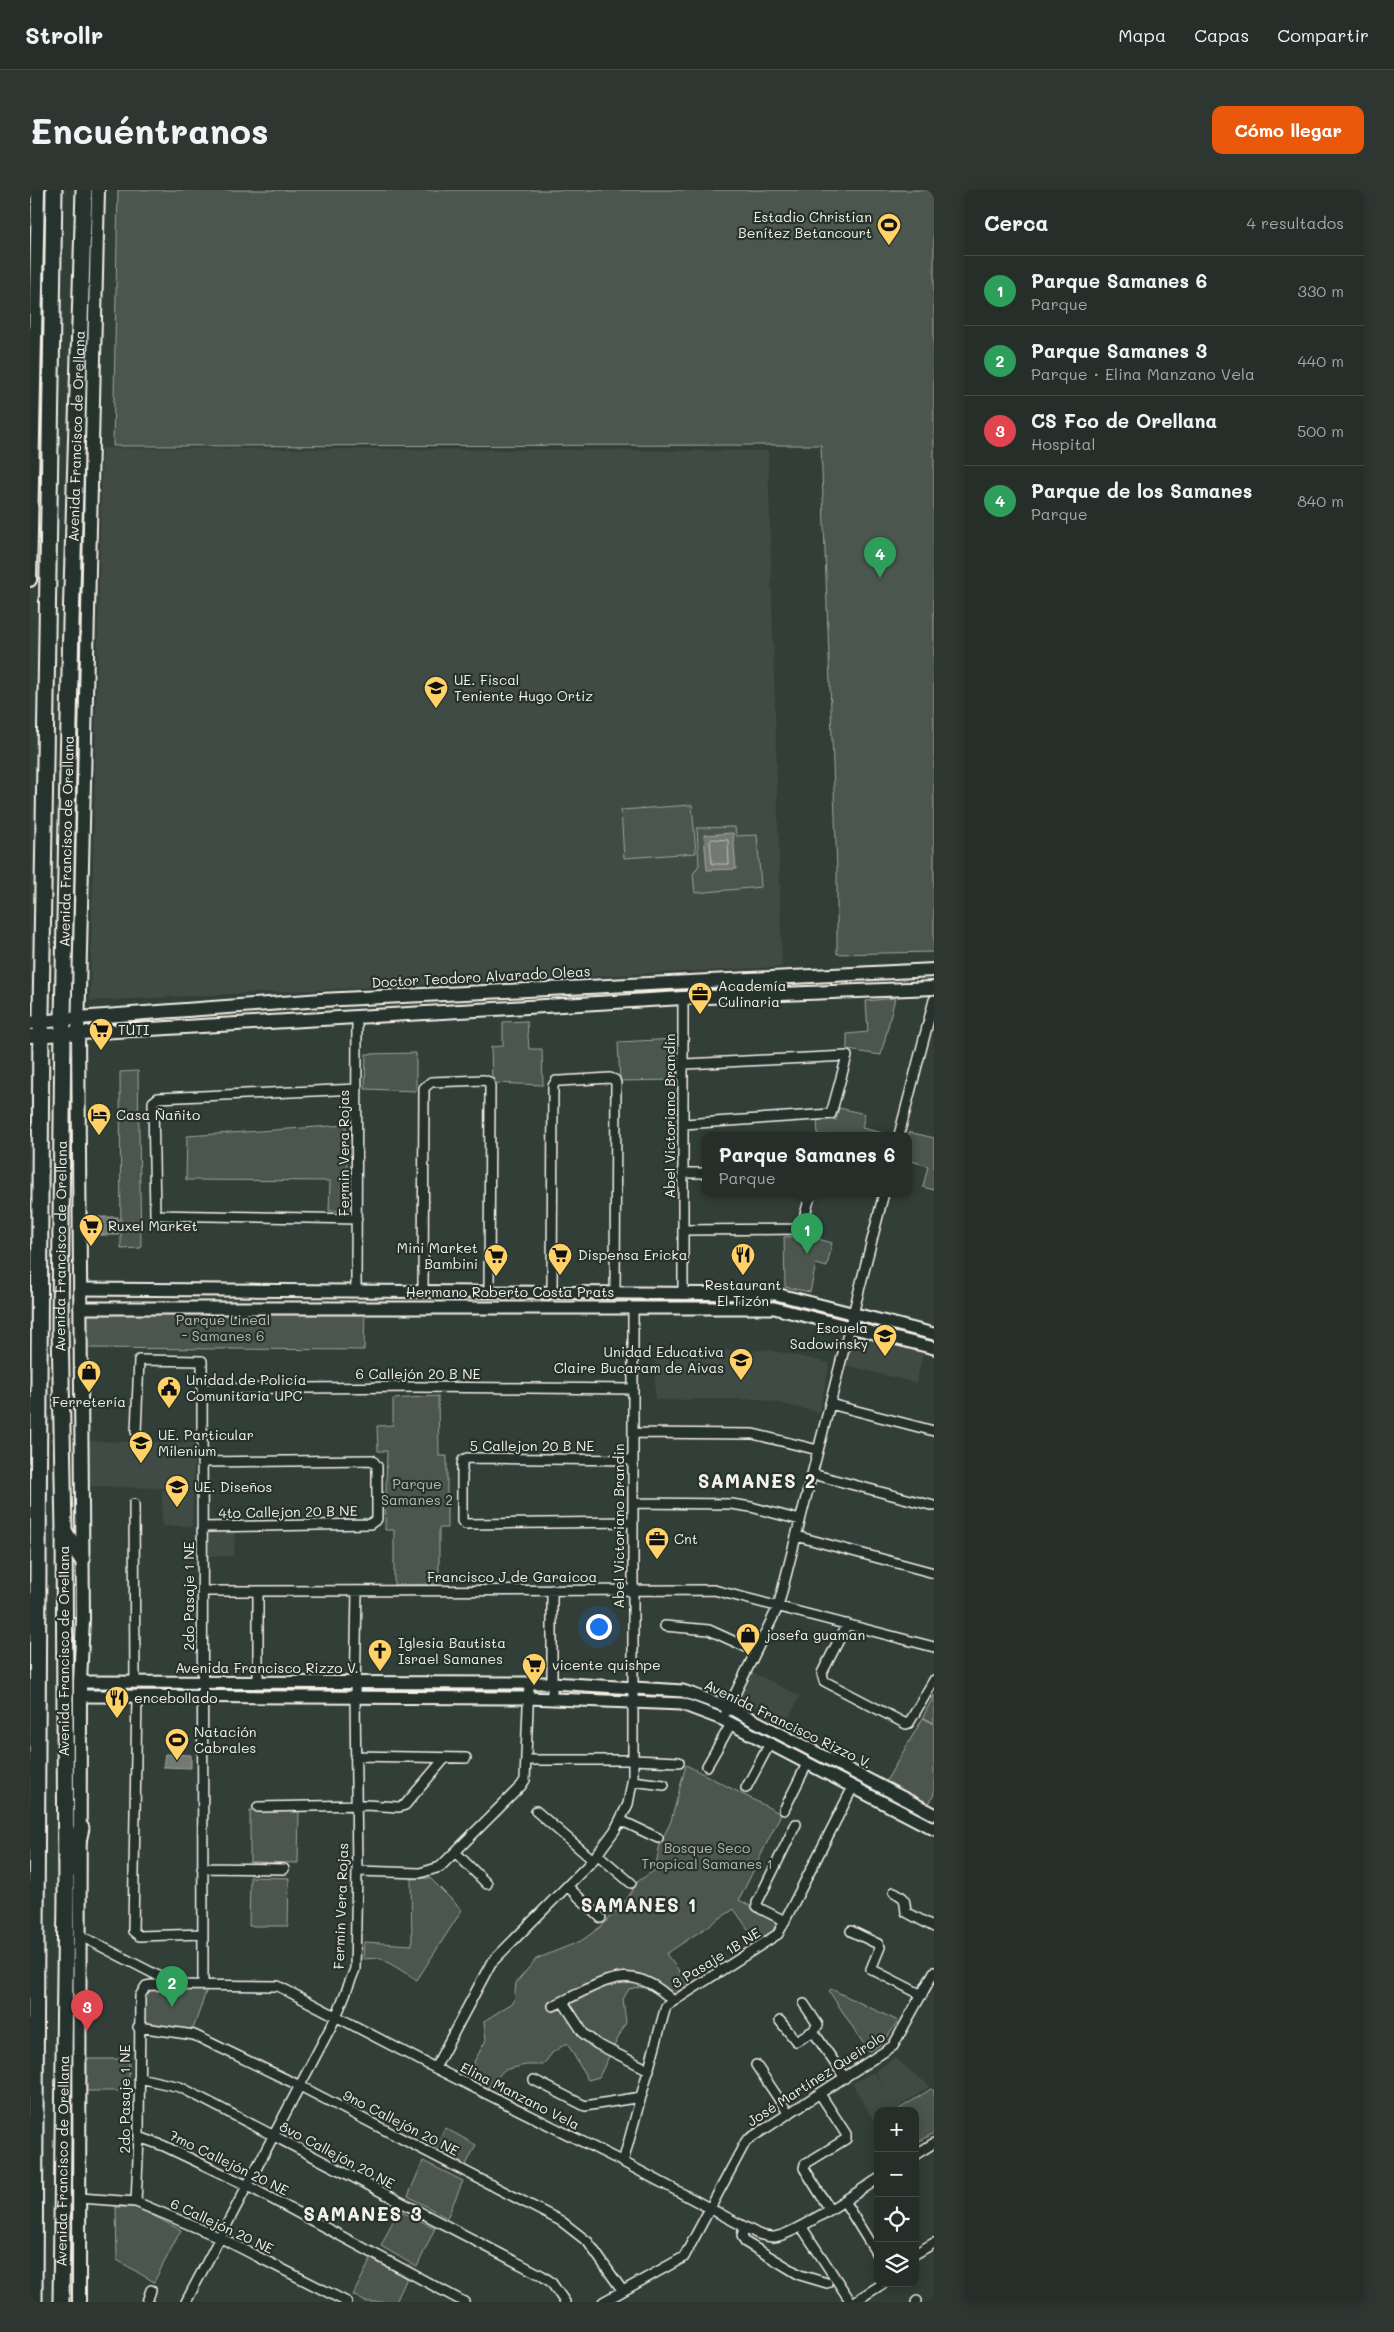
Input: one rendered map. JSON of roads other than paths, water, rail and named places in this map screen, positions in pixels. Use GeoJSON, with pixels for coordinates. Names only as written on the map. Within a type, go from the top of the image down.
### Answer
{"type":"FeatureCollection","features":[{"type":"Feature","properties":{"kind":"highway","name":"Avenida Francisco de Orellana"},"geometry":{"type":"LineString","coordinates":[[34,2302],[32,2150],[35,1029],[54,190]]}},
{"type":"Feature","properties":{"kind":"highway","name":"Avenida Francisco de Orellana"},"geometry":{"type":"LineString","coordinates":[[61,2302],[66,1895],[64,1531],[60,1326],[68,1030],[71,622],[84,190]]}},
{"type":"Feature","properties":{"kind":"highway"},"geometry":{"type":"LineString","coordinates":[[64,1531],[82,1559]]}},
{"type":"Feature","properties":{"kind":"highway"},"geometry":{"type":"LineString","coordinates":[[66,1895],[81,1828]]}},
{"type":"Feature","properties":{"kind":"main road"},"geometry":{"type":"LineString","coordinates":[[30,580],[38,190]]}},
{"type":"Feature","properties":{"kind":"main road","name":"Avenida Francisco de Orellana"},"geometry":{"type":"LineString","coordinates":[[78,1018],[98,190]]}},
{"type":"Feature","properties":{"kind":"main road","name":"Doctor Teodoro Alvarado Oleas"},"geometry":{"type":"LineString","coordinates":[[68,1030],[78,1018],[340,999],[934,970]]}},
{"type":"Feature","properties":{"kind":"main road","name":"Doctor Teodoro Alvarado Oleas"},"geometry":{"type":"LineString","coordinates":[[35,1029],[68,1030],[683,998],[934,988]]}},
{"type":"Feature","properties":{"kind":"main road","name":"Avenida Francisco de Orellana"},"geometry":{"type":"LineString","coordinates":[[68,1030],[80,1288],[83,1619],[80,1682],[79,2302]]}},
{"type":"Feature","properties":{"kind":"main road","name":"Hermano Roberto Costa Prats"},"geometry":{"type":"LineString","coordinates":[[80,1288],[783,1294],[934,1334]]}},
{"type":"Feature","properties":{"kind":"main road"},"geometry":{"type":"LineString","coordinates":[[258,1290],[258,1307]]}},
{"type":"Feature","properties":{"kind":"main road"},"geometry":{"type":"LineString","coordinates":[[518,1292],[518,1307]]}},
{"type":"Feature","properties":{"kind":"main road","name":"Hermano Roberto Costa Prats"},"geometry":{"type":"LineString","coordinates":[[80,1308],[774,1308],[934,1348]]}},
{"type":"Feature","properties":{"kind":"main road","name":"Avenida Francisco Rizzo V."},"geometry":{"type":"LineString","coordinates":[[80,1682],[552,1683],[683,1691],[728,1708],[934,1814]]}},
{"type":"Feature","properties":{"kind":"main road","name":"Avenida Francisco Rizzo V."},"geometry":{"type":"LineString","coordinates":[[81,1696],[528,1698],[682,1704],[726,1721],[934,1828]]}},
{"type":"Feature","properties":{"kind":"street","name":"Abel Victoriano Brandin"},"geometry":{"type":"LineString","coordinates":[[683,998],[683,1293]]}},
{"type":"Feature","properties":{"kind":"street"},"geometry":{"type":"LineString","coordinates":[[900,1132],[934,1000]]}},
{"type":"Feature","properties":{"kind":"street","name":"Fermin Vera Rojas"},"geometry":{"type":"LineString","coordinates":[[356,1291],[358,1016]]}},
{"type":"Feature","properties":{"kind":"street"},"geometry":{"type":"LineString","coordinates":[[684,1064],[848,1056],[831,1114],[684,1124]]}},
{"type":"Feature","properties":{"kind":"street"},"geometry":{"type":"LineString","coordinates":[[552,1292],[553,1086],[556,1081],[610,1078],[615,1080],[616,1084],[615,1293]]}},
{"type":"Feature","properties":{"kind":"street"},"geometry":{"type":"LineString","coordinates":[[423,1292],[424,1088],[431,1082],[484,1080],[489,1082],[490,1086],[489,1292]]}},
{"type":"Feature","properties":{"kind":"street"},"geometry":{"type":"LineString","coordinates":[[357,1219],[155,1215],[153,1102],[158,1098],[358,1089]]}},
{"type":"Feature","properties":{"kind":"street"},"geometry":{"type":"LineString","coordinates":[[684,1173],[702,1173]]}},
{"type":"Feature","properties":{"kind":"street"},"geometry":{"type":"LineString","coordinates":[[684,1230],[801,1229],[810,1197]]}},
{"type":"Feature","properties":{"kind":"street"},"geometry":{"type":"LineString","coordinates":[[706,1766],[726,1721],[728,1708],[778,1607],[883,1197]]}},
{"type":"Feature","properties":{"kind":"street","name":"Abel Victoriano Brandin"},"geometry":{"type":"LineString","coordinates":[[435,2068],[491,1963],[595,1857],[620,1820],[628,1804],[632,1781],[633,1308]]}},
{"type":"Feature","properties":{"kind":"street","name":"2do Pasaje 1 NE"},"geometry":{"type":"LineString","coordinates":[[136,1432],[139,1360],[202,1361],[204,1389],[202,1984]]}},
{"type":"Feature","properties":{"kind":"street","name":"6 Callejón 20 B NE"},"geometry":{"type":"LineString","coordinates":[[204,1389],[418,1387],[633,1389]]}},
{"type":"Feature","properties":{"kind":"street"},"geometry":{"type":"LineString","coordinates":[[830,1404],[934,1431]]}},
{"type":"Feature","properties":{"kind":"street"},"geometry":{"type":"LineString","coordinates":[[633,1433],[753,1434],[818,1450]]}},
{"type":"Feature","properties":{"kind":"street","name":"5 Callejon 20 B NE"},"geometry":{"type":"LineString","coordinates":[[633,1460],[466,1458],[463,1460],[462,1520],[465,1524],[633,1522]]}},
{"type":"Feature","properties":{"kind":"street","name":"4to Callejon 20 B NE"},"geometry":{"type":"LineString","coordinates":[[203,1462],[372,1460],[375,1462],[376,1519],[374,1523],[203,1527]]}},
{"type":"Feature","properties":{"kind":"street"},"geometry":{"type":"LineString","coordinates":[[812,1474],[934,1506]]}},
{"type":"Feature","properties":{"kind":"street"},"geometry":{"type":"LineString","coordinates":[[134,1504],[135,1683]]}},
{"type":"Feature","properties":{"kind":"street"},"geometry":{"type":"LineString","coordinates":[[633,1504],[731,1504],[751,1507],[800,1520]]}},
{"type":"Feature","properties":{"kind":"street"},"geometry":{"type":"LineString","coordinates":[[796,1536],[934,1572]]}},
{"type":"Feature","properties":{"kind":"street"},"geometry":{"type":"LineString","coordinates":[[552,1590],[552,1699]]}},
{"type":"Feature","properties":{"kind":"street","name":"Francisco J de Garaicoa"},"geometry":{"type":"LineString","coordinates":[[202,1591],[714,1590],[934,1647]]}},
{"type":"Feature","properties":{"kind":"street"},"geometry":{"type":"LineString","coordinates":[[258,1591],[258,1682]]}},
{"type":"Feature","properties":{"kind":"street","name":"Fermin Vera Rojas"},"geometry":{"type":"LineString","coordinates":[[188,2301],[298,2085],[336,2017],[355,1969],[357,1871],[355,1682],[357,1591]]}},
{"type":"Feature","properties":{"kind":"street"},"geometry":{"type":"LineString","coordinates":[[847,1624],[822,1673],[824,1681],[906,1724],[909,1723],[934,1680]]}},
{"type":"Feature","properties":{"kind":"street"},"geometry":{"type":"LineString","coordinates":[[665,1626],[709,1630],[755,1652]]}},
{"type":"Feature","properties":{"kind":"street"},"geometry":{"type":"LineString","coordinates":[[357,1871],[431,1871],[440,1867],[521,1786],[525,1780],[529,1683]]}},
{"type":"Feature","properties":{"kind":"street"},"geometry":{"type":"LineString","coordinates":[[137,1697],[133,1931],[139,1936],[203,1934]]}},
{"type":"Feature","properties":{"kind":"street"},"geometry":{"type":"LineString","coordinates":[[746,1788],[769,1744]]}},
{"type":"Feature","properties":{"kind":"street"},"geometry":{"type":"LineString","coordinates":[[355,1756],[466,1758]]}},
{"type":"Feature","properties":{"kind":"street"},"geometry":{"type":"LineString","coordinates":[[258,1807],[356,1805],[399,1807],[405,1805],[445,1758]]}},
{"type":"Feature","properties":{"kind":"street"},"geometry":{"type":"LineString","coordinates":[[526,1760],[679,1762]]}},
{"type":"Feature","properties":{"kind":"street"},"geometry":{"type":"LineString","coordinates":[[784,1810],[807,1764]]}},
{"type":"Feature","properties":{"kind":"street"},"geometry":{"type":"LineString","coordinates":[[632,1781],[664,1786]]}},
{"type":"Feature","properties":{"kind":"street","name":"3 Pasaje 1B NE"},"geometry":{"type":"LineString","coordinates":[[623,2162],[666,2006],[775,1938],[853,1787]]}},
{"type":"Feature","properties":{"kind":"street"},"geometry":{"type":"LineString","coordinates":[[536,1811],[631,1883]]}},
{"type":"Feature","properties":{"kind":"street"},"geometry":{"type":"LineString","coordinates":[[620,1820],[658,1838]]}},
{"type":"Feature","properties":{"kind":"street"},"geometry":{"type":"LineString","coordinates":[[785,1921],[761,1909],[757,1906],[757,1903],[796,1824]]}},
{"type":"Feature","properties":{"kind":"street"},"geometry":{"type":"LineString","coordinates":[[456,1853],[487,1884]]}},
{"type":"Feature","properties":{"kind":"street"},"geometry":{"type":"LineString","coordinates":[[202,1868],[284,1869]]}},
{"type":"Feature","properties":{"kind":"street"},"geometry":{"type":"LineString","coordinates":[[567,1886],[601,1918]]}},
{"type":"Feature","properties":{"kind":"street"},"geometry":{"type":"LineString","coordinates":[[894,1892],[906,1901],[906,1912],[934,1927]]}},
{"type":"Feature","properties":{"kind":"street"},"geometry":{"type":"LineString","coordinates":[[851,1931],[878,1944],[880,1948],[871,1969],[922,1995]]}},
{"type":"Feature","properties":{"kind":"street"},"geometry":{"type":"LineString","coordinates":[[81,1936],[174,1984]]}},
{"type":"Feature","properties":{"kind":"street","name":"José Martínez Queirolo"},"geometry":{"type":"LineString","coordinates":[[603,2302],[684,2257],[746,2141],[896,2043],[934,1972]]}},
{"type":"Feature","properties":{"kind":"street"},"geometry":{"type":"LineString","coordinates":[[553,2006],[620,1976],[632,1976],[653,1983],[673,2001]]}},
{"type":"Feature","properties":{"kind":"street","name":"Elina Manzano Vela"},"geometry":{"type":"LineString","coordinates":[[140,1996],[146,1986],[174,1984],[278,1986],[435,2068],[623,2162],[758,2234],[774,2237],[801,2226],[874,2182]]}},
{"type":"Feature","properties":{"kind":"street","name":"2do Pasaje 1 NE"},"geometry":{"type":"LineString","coordinates":[[136,2202],[139,2137],[138,2027],[140,1996]]}},
{"type":"Feature","properties":{"kind":"street"},"geometry":{"type":"LineString","coordinates":[[563,2002],[584,2034],[598,2044],[649,2070]]}},
{"type":"Feature","properties":{"kind":"street"},"geometry":{"type":"LineString","coordinates":[[780,2021],[794,2041],[798,2041],[813,2031],[818,2026],[804,2004]]}},
{"type":"Feature","properties":{"kind":"street","name":"9no Callejón 20 NE"},"geometry":{"type":"LineString","coordinates":[[138,2027],[194,2035],[298,2085],[561,2221],[588,2242],[622,2290]]}},
{"type":"Feature","properties":{"kind":"street"},"geometry":{"type":"LineString","coordinates":[[813,2031],[844,2078]]}},
{"type":"Feature","properties":{"kind":"street"},"geometry":{"type":"LineString","coordinates":[[756,2065],[789,2114]]}},
{"type":"Feature","properties":{"kind":"street","name":"8vo Callejón 20 NE"},"geometry":{"type":"LineString","coordinates":[[139,2078],[180,2087],[541,2275],[551,2282],[565,2302]]}},
{"type":"Feature","properties":{"kind":"street"},"geometry":{"type":"LineString","coordinates":[[534,2080],[585,2106],[641,2097]]}},
{"type":"Feature","properties":{"kind":"street"},"geometry":{"type":"LineString","coordinates":[[820,2094],[846,2134],[846,2138],[805,2164],[804,2168],[830,2210]]}},
{"type":"Feature","properties":{"kind":"street","name":"7mo Callejón 20 NE"},"geometry":{"type":"LineString","coordinates":[[139,2137],[164,2146],[246,2185],[464,2302]]}},
{"type":"Feature","properties":{"kind":"street"},"geometry":{"type":"LineString","coordinates":[[919,2153],[934,2145]]}},
{"type":"Feature","properties":{"kind":"street","name":"6 Callejón 20 NE"},"geometry":{"type":"LineString","coordinates":[[80,2198],[136,2202],[219,2237],[347,2302]]}},
{"type":"Feature","properties":{"kind":"street"},"geometry":{"type":"LineString","coordinates":[[844,2201],[874,2250]]}},
{"type":"Feature","properties":{"kind":"street"},"geometry":{"type":"LineString","coordinates":[[801,2226],[852,2302],[877,2287]]}},
{"type":"Feature","properties":{"kind":"street"},"geometry":{"type":"LineString","coordinates":[[744,2228],[742,2236],[745,2242],[800,2275],[826,2283]]}},
{"type":"Feature","properties":{"kind":"street"},"geometry":{"type":"LineString","coordinates":[[919,2252],[934,2243]]}},
{"type":"Feature","properties":{"kind":"street"},"geometry":{"type":"LineString","coordinates":[[147,2302],[151,2290]]}},
{"type":"Feature","properties":{"kind":"water"},"geometry":{"type":"Polygon","coordinates":[[[733,833],[736,869],[707,870],[704,835],[733,833]]]}},
{"type":"Feature","properties":{"kind":"water"},"geometry":{"type":"Polygon","coordinates":[[[97,1217],[118,1217],[119,1235],[97,1235],[97,1217]]]}},
{"type":"Feature","properties":{"kind":"water","name":"Natación Cabrales"},"geometry":{"type":"Polygon","coordinates":[[[165,1754],[191,1755],[191,1768],[163,1767],[165,1754]]]}},
{"type":"Feature","properties":{"kind":"place","name":"Estadio Christian Benítez Betancourt"},"geometry":{"type":"Point","coordinates":[889,246]}},
{"type":"Feature","properties":{"kind":"place","name":"Parque de los Samanes"},"geometry":{"type":"Point","coordinates":[880,578]}},
{"type":"Feature","properties":{"kind":"place","name":"UE. Fiscal Teniente Hugo Ortiz"},"geometry":{"type":"Point","coordinates":[436,709]}},
{"type":"Feature","properties":{"kind":"place","name":"Academía Culinaria"},"geometry":{"type":"Point","coordinates":[700,1015]}},
{"type":"Feature","properties":{"kind":"place","name":"TUTI"},"geometry":{"type":"Point","coordinates":[101,1051]}},
{"type":"Feature","properties":{"kind":"place","name":"Casa Ñañito"},"geometry":{"type":"Point","coordinates":[99,1136]}},
{"type":"Feature","properties":{"kind":"place","name":"Ruxel Market"},"geometry":{"type":"Point","coordinates":[91,1247]}},
{"type":"Feature","properties":{"kind":"place","name":"Parque Samanes 6"},"geometry":{"type":"Point","coordinates":[807,1254]}},
{"type":"Feature","properties":{"kind":"place","name":"Dispensa Ericka"},"geometry":{"type":"Point","coordinates":[560,1276]}},
{"type":"Feature","properties":{"kind":"place","name":"Restaurant El Tizón"},"geometry":{"type":"Point","coordinates":[743,1276]}},
{"type":"Feature","properties":{"kind":"place","name":"Mini Market Bambini"},"geometry":{"type":"Point","coordinates":[496,1277]}},
{"type":"Feature","properties":{"kind":"place","name":"Escuela Sadowinsky"},"geometry":{"type":"Point","coordinates":[885,1357]}},
{"type":"Feature","properties":{"kind":"place","name":"Unidad Educativa Claire Bucaram de Aivas"},"geometry":{"type":"Point","coordinates":[741,1381]}},
{"type":"Feature","properties":{"kind":"place","name":"Ferretería"},"geometry":{"type":"Point","coordinates":[89,1393]}},
{"type":"Feature","properties":{"kind":"place","name":"Unidad de Policía Comunitaria UPC"},"geometry":{"type":"Point","coordinates":[169,1409]}},
{"type":"Feature","properties":{"kind":"place","name":"UE. Particular Milenium"},"geometry":{"type":"Point","coordinates":[141,1464]}},
{"type":"Feature","properties":{"kind":"place","name":"UE. Diseños"},"geometry":{"type":"Point","coordinates":[177,1508]}},
{"type":"Feature","properties":{"kind":"place","name":"Cnt"},"geometry":{"type":"Point","coordinates":[657,1560]}},
{"type":"Feature","properties":{"kind":"place","name":"josefa guaman"},"geometry":{"type":"Point","coordinates":[748,1656]}},
{"type":"Feature","properties":{"kind":"place","name":"Iglesia Bautista Israel Samanes"},"geometry":{"type":"Point","coordinates":[380,1672]}},
{"type":"Feature","properties":{"kind":"place","name":"vicente quishpe"},"geometry":{"type":"Point","coordinates":[534,1686]}},
{"type":"Feature","properties":{"kind":"place","name":"encebollado"},"geometry":{"type":"Point","coordinates":[117,1719]}},
{"type":"Feature","properties":{"kind":"place","name":"Natación Cabrales"},"geometry":{"type":"Point","coordinates":[177,1761]}},
{"type":"Feature","properties":{"kind":"place","name":"Parque Samanes 3"},"geometry":{"type":"Point","coordinates":[172,2007]}},
{"type":"Feature","properties":{"kind":"place","name":"CS Fco de Orellana"},"geometry":{"type":"Point","coordinates":[87,2031]}},
{"type":"Feature","properties":{"kind":"district","name":"SAMANES 2"},"geometry":{"type":"Point","coordinates":[757,1481]}},
{"type":"Feature","properties":{"kind":"district","name":"SAMANES 1"},"geometry":{"type":"Point","coordinates":[639,1905]}},
{"type":"Feature","properties":{"kind":"district","name":"SAMANES 3"},"geometry":{"type":"Point","coordinates":[363,2214]}},
{"type":"Feature","properties":{"kind":"park label","name":"Parque Lineal - Samanes 6"},"geometry":{"type":"Point","coordinates":[223,1328]}},
{"type":"Feature","properties":{"kind":"park label","name":"Parque Samanes 2"},"geometry":{"type":"Point","coordinates":[417,1492]}},
{"type":"Feature","properties":{"kind":"park label","name":"Bosque Seco Tropical Samanes 1"},"geometry":{"type":"Point","coordinates":[707,1856]}}]}
